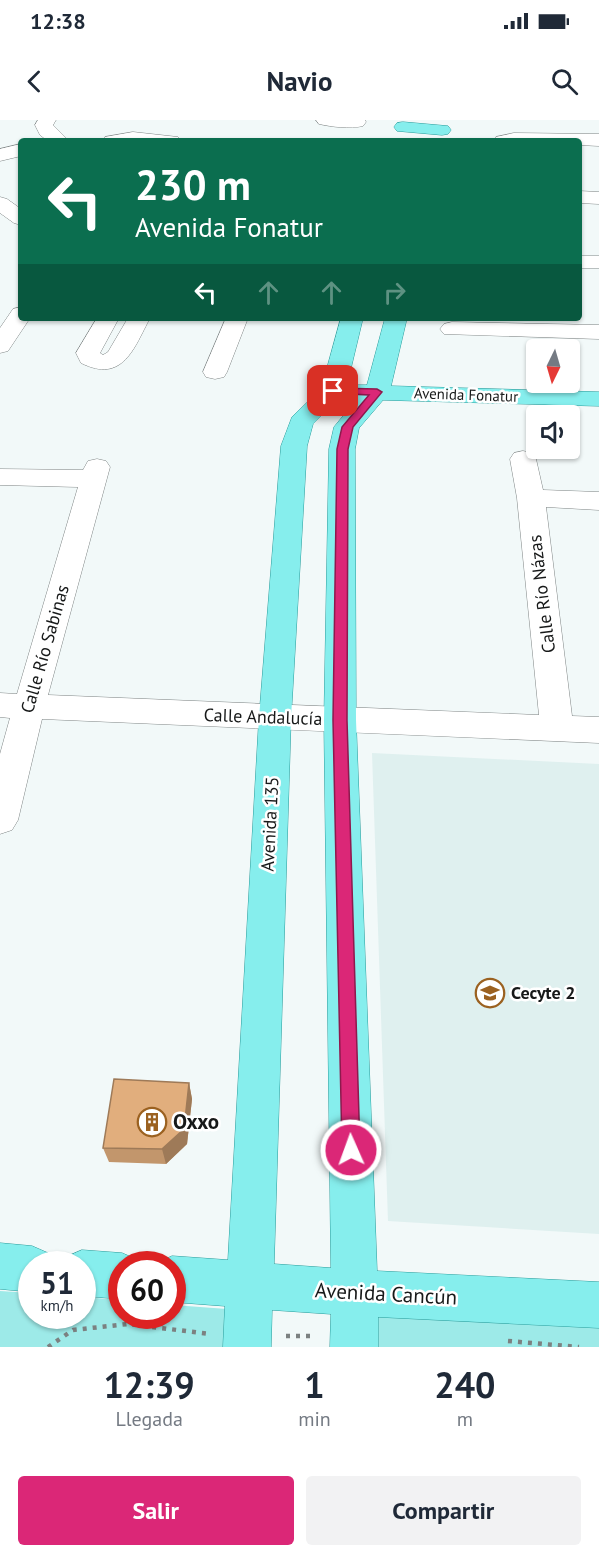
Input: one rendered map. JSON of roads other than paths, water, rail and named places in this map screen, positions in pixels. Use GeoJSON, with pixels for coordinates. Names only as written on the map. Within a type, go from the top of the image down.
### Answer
{"type":"FeatureCollection","features":[{"type":"Feature","properties":{"kind":"main road"},"geometry":{"type":"LineString","coordinates":[[403,129],[442,130]]}},
{"type":"Feature","properties":{"kind":"main road"},"geometry":{"type":"LineString","coordinates":[[333,391],[351,321]]}},
{"type":"Feature","properties":{"kind":"main road"},"geometry":{"type":"LineString","coordinates":[[354,1342],[355,1293],[340,720],[342,449],[347,427],[377,392],[395,321]]}},
{"type":"Feature","properties":{"kind":"main road","name":"Avenida Fonatur"},"geometry":{"type":"LineString","coordinates":[[333,391],[599,399]]}},
{"type":"Feature","properties":{"kind":"main road","name":"Avenida 135"},"geometry":{"type":"LineString","coordinates":[[247,1341],[275,718],[294,446],[301,422],[333,391]]}},
{"type":"Feature","properties":{"kind":"main road"},"geometry":{"type":"LineString","coordinates":[[0,1266],[18,1268]]}},
{"type":"Feature","properties":{"kind":"main road","name":"Avenida Cancún"},"geometry":{"type":"LineString","coordinates":[[186,1281],[355,1293],[599,1305]]}},
{"type":"Feature","properties":{"kind":"street"},"geometry":{"type":"LineString","coordinates":[[47,120],[44,125],[46,131],[56,138]]}},
{"type":"Feature","properties":{"kind":"street"},"geometry":{"type":"LineString","coordinates":[[325,120],[357,122]]}},
{"type":"Feature","properties":{"kind":"street"},"geometry":{"type":"LineString","coordinates":[[582,140],[599,140]]}},
{"type":"Feature","properties":{"kind":"street"},"geometry":{"type":"LineString","coordinates":[[0,155],[18,147]]}},
{"type":"Feature","properties":{"kind":"street"},"geometry":{"type":"LineString","coordinates":[[582,197],[599,198]]}},
{"type":"Feature","properties":{"kind":"street"},"geometry":{"type":"LineString","coordinates":[[0,203],[18,217]]}},
{"type":"Feature","properties":{"kind":"street"},"geometry":{"type":"LineString","coordinates":[[582,262],[599,262]]}},
{"type":"Feature","properties":{"kind":"street"},"geometry":{"type":"LineString","coordinates":[[0,346],[18,319]]}},
{"type":"Feature","properties":{"kind":"street"},"geometry":{"type":"LineString","coordinates":[[106,321],[88,353],[89,358],[95,362],[113,360],[118,356],[137,321]]}},
{"type":"Feature","properties":{"kind":"street"},"geometry":{"type":"LineString","coordinates":[[214,372],[236,321]]}},
{"type":"Feature","properties":{"kind":"street"},"geometry":{"type":"LineString","coordinates":[[452,329],[599,332]]}},
{"type":"Feature","properties":{"kind":"street","name":"Calle Río Názas"},"geometry":{"type":"LineString","coordinates":[[523,459],[531,498],[557,729]]}},
{"type":"Feature","properties":{"kind":"street","name":"Calle Río Sabinas"},"geometry":{"type":"LineString","coordinates":[[0,477],[95,473],[14,706],[0,820]]}},
{"type":"Feature","properties":{"kind":"street"},"geometry":{"type":"LineString","coordinates":[[531,498],[599,501]]}},
{"type":"Feature","properties":{"kind":"street","name":"Calle Andalucía"},"geometry":{"type":"LineString","coordinates":[[14,706],[599,730]]}},
{"type":"Feature","properties":{"kind":"place","name":"Cecyte 2"},"geometry":{"type":"Point","coordinates":[490,993]}},
{"type":"Feature","properties":{"kind":"place","name":"Oxxo"},"geometry":{"type":"Point","coordinates":[152,1122]}}]}
